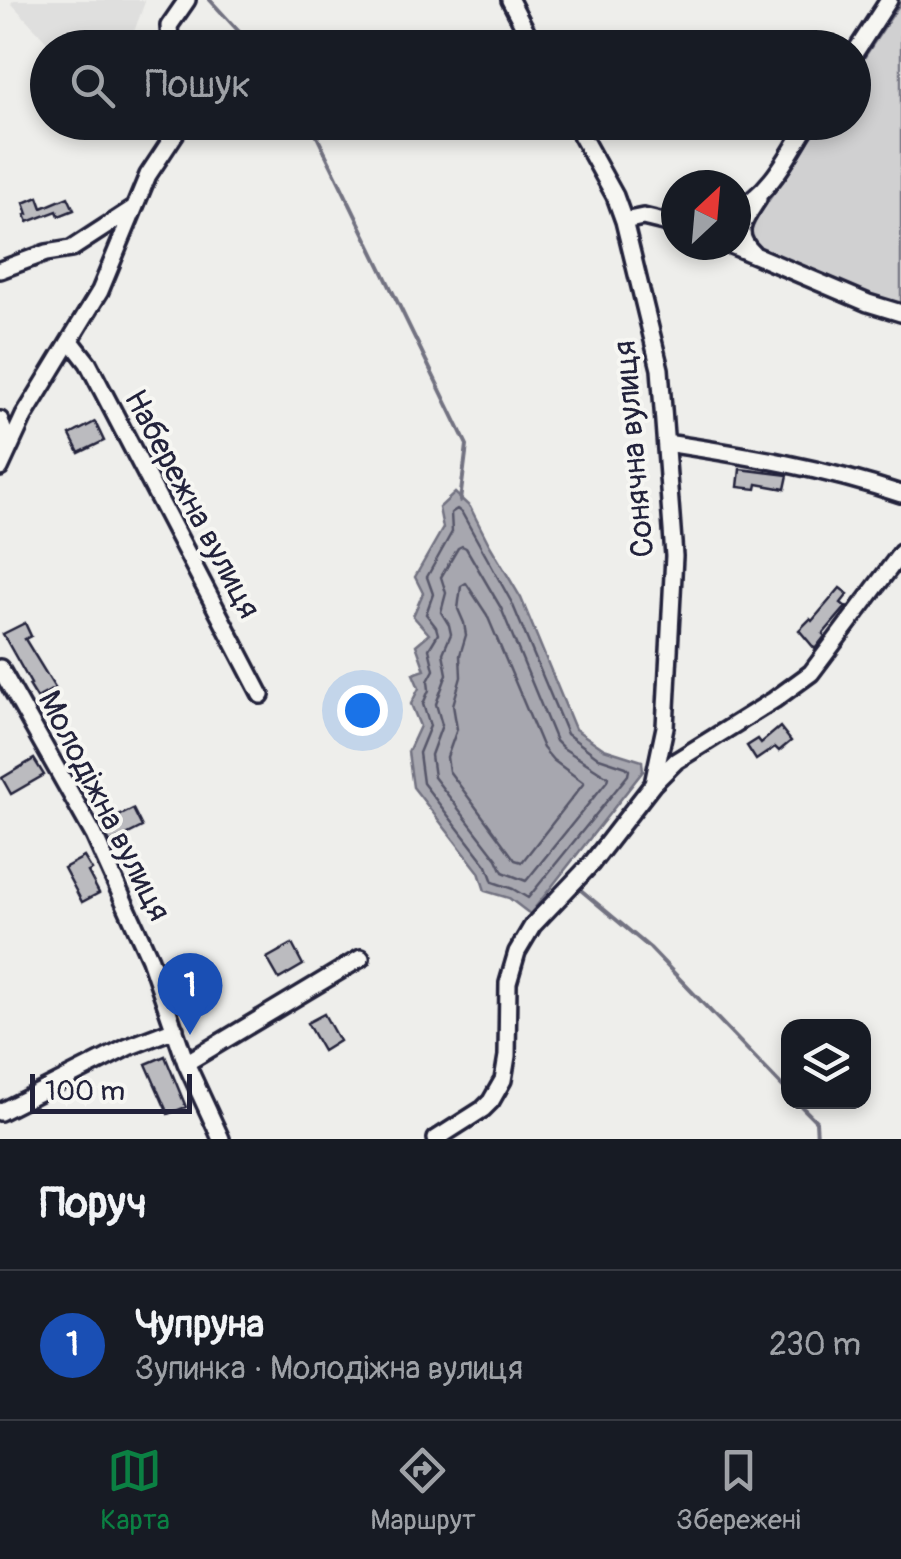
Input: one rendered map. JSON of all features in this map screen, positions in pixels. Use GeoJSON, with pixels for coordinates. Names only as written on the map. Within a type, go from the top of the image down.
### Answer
{"type":"FeatureCollection","features":[{"type":"Feature","properties":{"kind":"street"},"geometry":{"type":"LineString","coordinates":[[169,30],[186,0]]}},
{"type":"Feature","properties":{"kind":"street"},"geometry":{"type":"LineString","coordinates":[[510,0],[526,30]]}},
{"type":"Feature","properties":{"kind":"street"},"geometry":{"type":"LineString","coordinates":[[869,30],[888,0]]}},
{"type":"Feature","properties":{"kind":"street"},"geometry":{"type":"LineString","coordinates":[[0,468],[24,416],[100,291],[148,175],[171,140]]}},
{"type":"Feature","properties":{"kind":"street","name":"Сонячна вулиця"},"geometry":{"type":"LineString","coordinates":[[584,140],[624,221],[660,370],[674,556],[665,727],[653,784]]}},
{"type":"Feature","properties":{"kind":"street"},"geometry":{"type":"LineString","coordinates":[[756,255],[742,239],[744,220],[797,140]]}},
{"type":"Feature","properties":{"kind":"street"},"geometry":{"type":"LineString","coordinates":[[751,202],[762,194]]}},
{"type":"Feature","properties":{"kind":"street"},"geometry":{"type":"LineString","coordinates":[[0,270],[46,253],[71,249],[134,208]]}},
{"type":"Feature","properties":{"kind":"street"},"geometry":{"type":"LineString","coordinates":[[624,221],[643,216],[661,221]]}},
{"type":"Feature","properties":{"kind":"street"},"geometry":{"type":"LineString","coordinates":[[751,253],[901,314]]}},
{"type":"Feature","properties":{"kind":"street","name":"Набережна вулиця"},"geometry":{"type":"LineString","coordinates":[[71,341],[88,363],[261,694]]}},
{"type":"Feature","properties":{"kind":"street"},"geometry":{"type":"LineString","coordinates":[[0,420],[9,448]]}},
{"type":"Feature","properties":{"kind":"street"},"geometry":{"type":"LineString","coordinates":[[666,443],[752,456],[852,478],[901,494]]}},
{"type":"Feature","properties":{"kind":"street"},"geometry":{"type":"LineString","coordinates":[[436,1139],[482,1109],[504,1080],[508,983],[511,967],[532,926],[591,864],[653,784],[676,761],[811,674],[901,553]]}},
{"type":"Feature","properties":{"kind":"street","name":"Молодіжна вулиця"},"geometry":{"type":"LineString","coordinates":[[0,668],[94,835],[150,959],[186,1063],[220,1139]]}},
{"type":"Feature","properties":{"kind":"street"},"geometry":{"type":"LineString","coordinates":[[186,1063],[361,958]]}},
{"type":"Feature","properties":{"kind":"street"},"geometry":{"type":"LineString","coordinates":[[0,1112],[128,1047],[175,1029]]}},
{"type":"Feature","properties":{"kind":"shaded area"},"geometry":{"type":"Polygon","coordinates":[[[145,2],[135,30],[36,30],[11,3],[145,2]]]}},
{"type":"Feature","properties":{"kind":"shaded area"},"geometry":{"type":"Polygon","coordinates":[[[901,2],[901,307],[753,246],[751,240],[751,227],[810,140],[871,140],[871,47],[901,2]]]}},
{"type":"Feature","properties":{"kind":"water"},"geometry":{"type":"Polygon","coordinates":[[[455,493],[470,507],[521,598],[575,729],[604,749],[642,761],[643,771],[530,914],[509,898],[485,891],[479,872],[413,787],[408,752],[420,726],[411,704],[419,688],[413,674],[425,670],[416,645],[429,634],[413,616],[423,593],[415,577],[443,528],[439,508],[455,493]]]}},
{"type":"Feature","properties":{"kind":"building"},"geometry":{"type":"Polygon","coordinates":[[[38,197],[42,208],[68,197],[74,210],[59,216],[57,211],[28,222],[24,203],[38,197]]]}},
{"type":"Feature","properties":{"kind":"building"},"geometry":{"type":"Polygon","coordinates":[[[95,422],[104,441],[79,453],[70,435],[95,422]]]}},
{"type":"Feature","properties":{"kind":"building"},"geometry":{"type":"Polygon","coordinates":[[[740,469],[788,475],[785,489],[757,484],[756,489],[738,487],[740,469]]]}},
{"type":"Feature","properties":{"kind":"building"},"geometry":{"type":"Polygon","coordinates":[[[840,588],[848,594],[841,603],[846,607],[815,649],[799,630],[812,621],[840,588]]]}},
{"type":"Feature","properties":{"kind":"building"},"geometry":{"type":"Polygon","coordinates":[[[25,623],[31,636],[25,639],[55,688],[37,698],[3,634],[25,623]]]}},
{"type":"Feature","properties":{"kind":"building"},"geometry":{"type":"Polygon","coordinates":[[[780,727],[791,741],[779,751],[775,747],[756,760],[747,746],[758,739],[761,743],[780,727]]]}},
{"type":"Feature","properties":{"kind":"building"},"geometry":{"type":"Polygon","coordinates":[[[34,759],[44,775],[11,794],[2,778],[34,759]]]}},
{"type":"Feature","properties":{"kind":"building"},"geometry":{"type":"Polygon","coordinates":[[[133,809],[142,827],[110,843],[101,825],[133,809]]]}},
{"type":"Feature","properties":{"kind":"building"},"geometry":{"type":"Polygon","coordinates":[[[84,857],[99,893],[82,902],[64,868],[84,857]]]}},
{"type":"Feature","properties":{"kind":"building"},"geometry":{"type":"Polygon","coordinates":[[[292,944],[303,965],[279,979],[267,958],[292,944]]]}},
{"type":"Feature","properties":{"kind":"building"},"geometry":{"type":"Polygon","coordinates":[[[324,1014],[339,1041],[323,1051],[307,1023],[324,1014]]]}},
{"type":"Feature","properties":{"kind":"building"},"geometry":{"type":"Polygon","coordinates":[[[165,1056],[186,1107],[168,1114],[146,1064],[165,1056]]]}},
{"type":"Feature","properties":{"kind":"waterway"},"geometry":{"type":"LineString","coordinates":[[210,0],[238,30]]}},
{"type":"Feature","properties":{"kind":"waterway"},"geometry":{"type":"LineString","coordinates":[[319,140],[467,445],[460,501]]}},
{"type":"Feature","properties":{"kind":"waterway"},"geometry":{"type":"LineString","coordinates":[[576,886],[650,948],[781,1085]]}},
{"type":"Feature","properties":{"kind":"waterway"},"geometry":{"type":"LineString","coordinates":[[804,1109],[816,1121],[817,1139]]}},
{"type":"Feature","properties":{"kind":"place","name":"Чупруна"},"geometry":{"type":"Point","coordinates":[190,1035]}}]}
